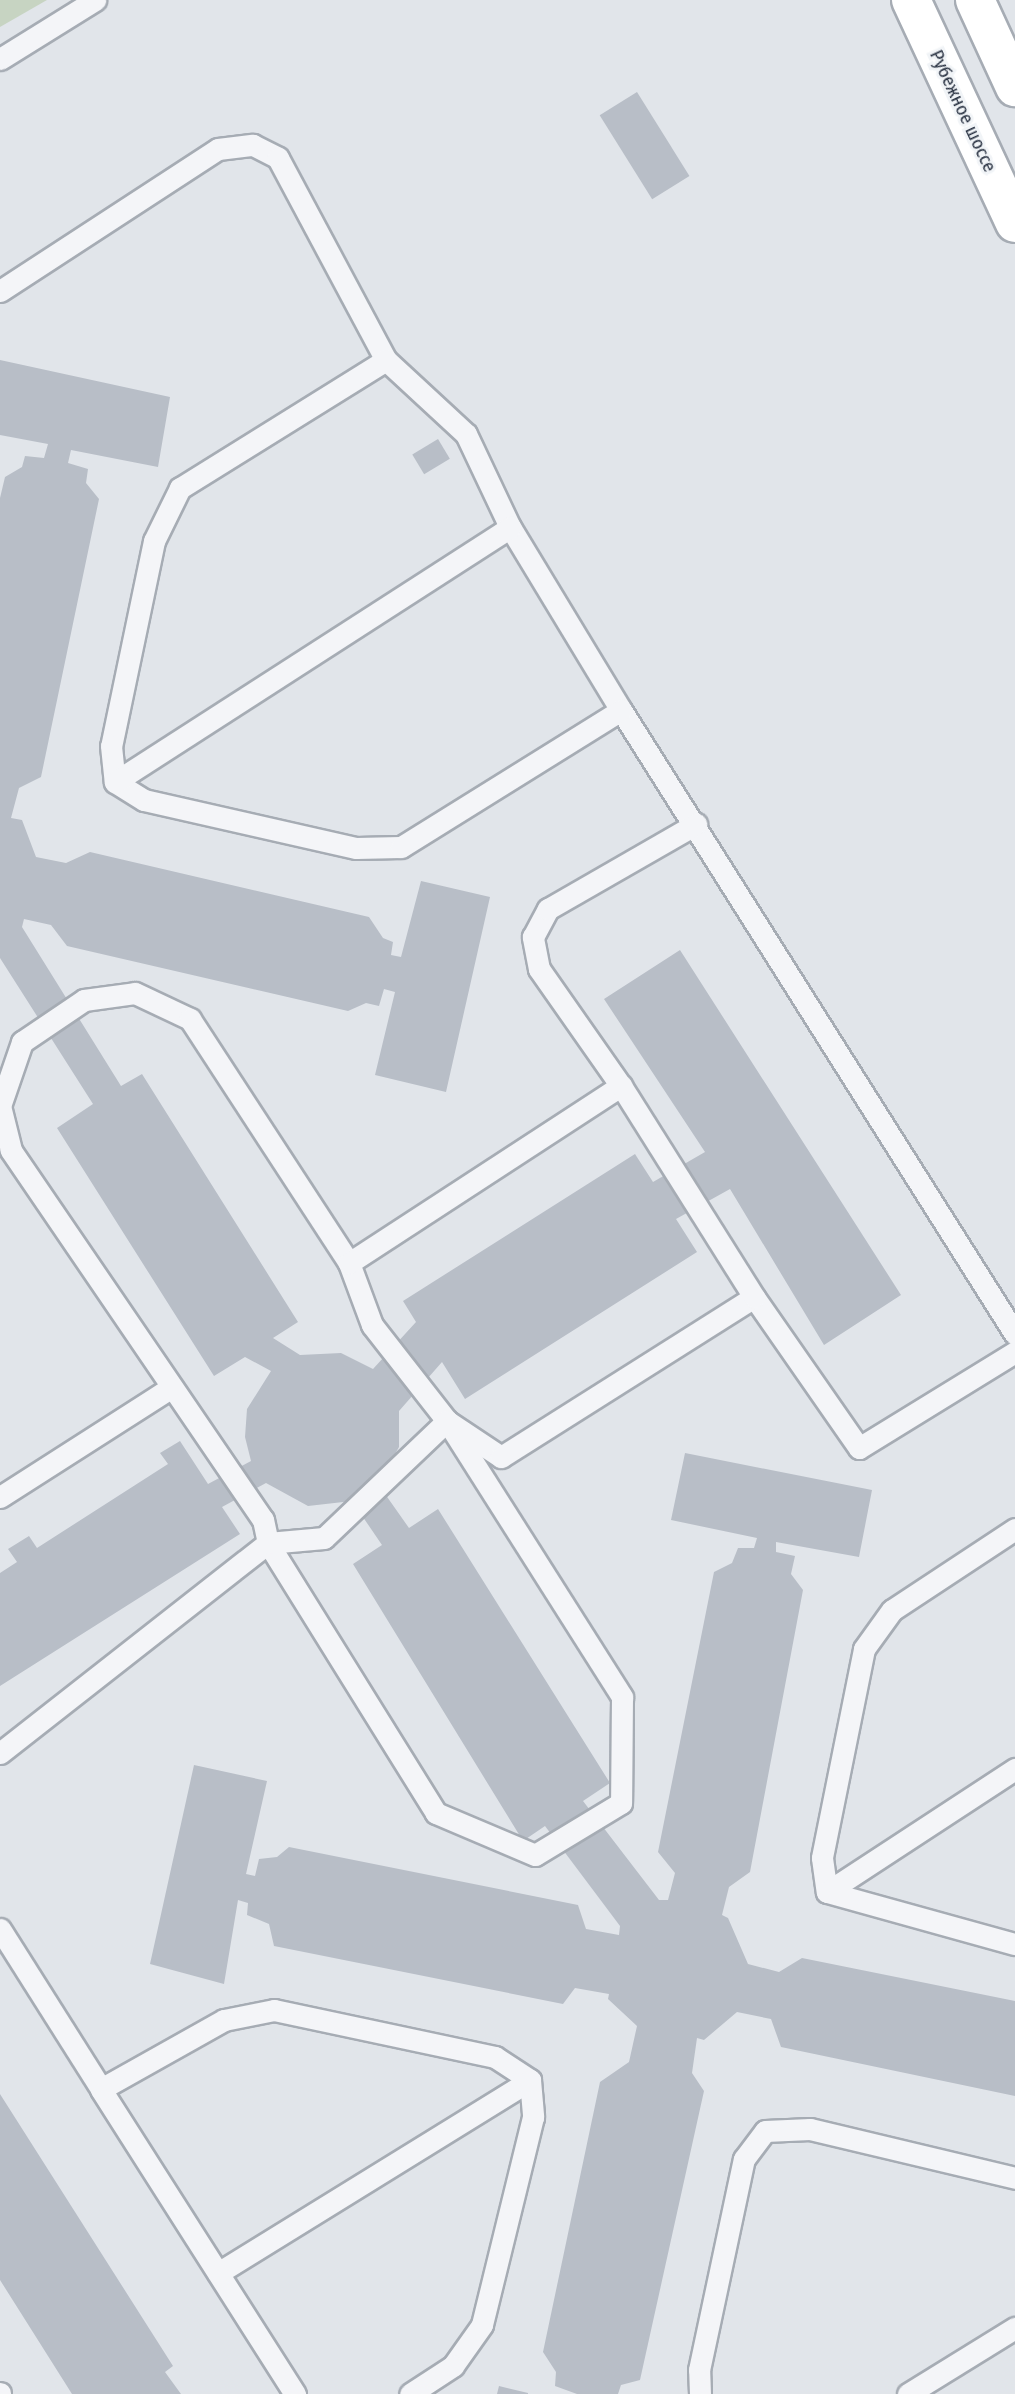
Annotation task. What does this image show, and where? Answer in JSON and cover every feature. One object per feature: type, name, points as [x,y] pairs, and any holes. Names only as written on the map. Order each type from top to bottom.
[{"type":"main road","name":"Рубежное шоссе","points":[[911,0],[1015,223]]},
{"type":"main road","points":[[975,0],[1015,87]]},
{"type":"lane","points":[[0,59],[95,0]]},
{"type":"lane","points":[[0,291],[218,149],[253,145],[278,158],[386,360],[466,434],[510,527],[621,710],[696,824],[1015,1334]]},
{"type":"lane","points":[[115,782],[111,746],[154,541],[180,488],[386,360]]},
{"type":"lane","points":[[115,782],[510,527]]},
{"type":"lane","points":[[115,782],[144,800],[356,848],[401,847],[621,710]]},
{"type":"lane","points":[[696,824],[548,909],[533,937],[539,969],[621,1086],[754,1297],[859,1448],[1015,1352]]},
{"type":"lane","points":[[135,993],[190,1019],[349,1263],[372,1325],[447,1421],[622,1697],[621,1803],[535,1856],[436,1813],[268,1543],[263,1520],[169,1389],[11,1150],[0,1106],[22,1042],[84,1000],[135,993]]},
{"type":"lane","points":[[349,1263],[621,1086]]},
{"type":"lane","points":[[447,1421],[501,1457],[754,1297]]},
{"type":"lane","points":[[0,1497],[169,1389]]},
{"type":"lane","points":[[0,1753],[268,1543],[324,1538],[447,1421]]},
{"type":"lane","points":[[827,1892],[822,1858],[864,1649],[892,1610],[1015,1529]]},
{"type":"lane","points":[[827,1892],[1015,1769]]},
{"type":"lane","points":[[827,1892],[1015,1944]]},
{"type":"lane","points":[[0,1929],[295,2394]]},
{"type":"lane","points":[[102,2088],[225,2020],[274,2010],[495,2057],[530,2080]]},
{"type":"lane","points":[[218,2273],[530,2080]]},
{"type":"lane","points":[[410,2394],[453,2366],[482,2325],[533,2117],[530,2080]]},
{"type":"lane","points":[[700,2394],[699,2370],[744,2159],[765,2131],[810,2129],[1015,2178]]},
{"type":"lane","points":[[908,2394],[1015,2328]]},
{"type":"green space","points":[[0,0],[47,0],[0,27]]},
{"type":"building","points":[[637,92],[689,176],[652,199],[600,115]]},
{"type":"building","points":[[0,360],[170,397],[158,467],[71,450],[68,463],[88,469],[86,483],[99,499],[41,777],[19,788],[11,818],[22,820],[36,857],[66,863],[90,852],[369,917],[383,938],[393,942],[391,955],[401,957],[421,881],[490,897],[446,1092],[375,1075],[395,992],[384,989],[379,1006],[366,1003],[348,1011],[67,946],[51,925],[24,919],[22,927],[121,1086],[142,1074],[298,1322],[273,1338],[300,1355],[341,1353],[373,1369],[416,1322],[403,1301],[635,1154],[653,1182],[705,1152],[604,999],[680,950],[901,1295],[824,1345],[730,1189],[676,1219],[697,1252],[465,1399],[442,1362],[399,1411],[399,1447],[378,1484],[409,1528],[438,1509],[610,1783],[583,1801],[659,1900],[668,1900],[675,1873],[658,1852],[714,1572],[732,1563],[738,1548],[754,1548],[757,1538],[671,1520],[685,1453],[872,1490],[859,1557],[776,1542],[776,1552],[795,1556],[791,1574],[803,1590],[750,1872],[729,1887],[722,1915],[728,1918],[748,1964],[779,1972],[802,1958],[1015,2001],[1015,2096],[781,2047],[771,2019],[737,2012],[704,2040],[697,2038],[692,2073],[704,2091],[640,2380],[621,2385],[618,2394],[577,2394],[555,2386],[556,2372],[543,2352],[600,2082],[629,2062],[637,2026],[608,1999],[609,1994],[575,1988],[563,2004],[274,1946],[269,1924],[247,1915],[248,1903],[238,1900],[224,1984],[150,1964],[194,1765],[267,1781],[246,1874],[255,1876],[259,1859],[277,1857],[289,1847],[578,1905],[586,1929],[619,1935],[620,1926],[545,1826],[523,1841],[353,1564],[382,1545],[352,1501],[308,1506],[266,1483],[222,1507],[240,1534],[0,1686],[0,1573],[17,1562],[8,1549],[29,1536],[37,1548],[168,1464],[160,1453],[180,1441],[208,1484],[251,1461],[245,1437],[247,1409],[271,1371],[245,1357],[214,1376],[57,1128],[93,1104],[0,958],[0,498],[5,477],[22,467],[25,456],[44,458],[48,444],[0,435]]},
{"type":"building","points":[[438,439],[450,459],[424,474],[412,454]]},
{"type":"building","points":[[0,2094],[173,2366],[165,2372],[181,2394],[72,2394],[0,2280]]},
{"type":"building","points":[[499,2386],[528,2393],[528,2394],[497,2394]]}]
